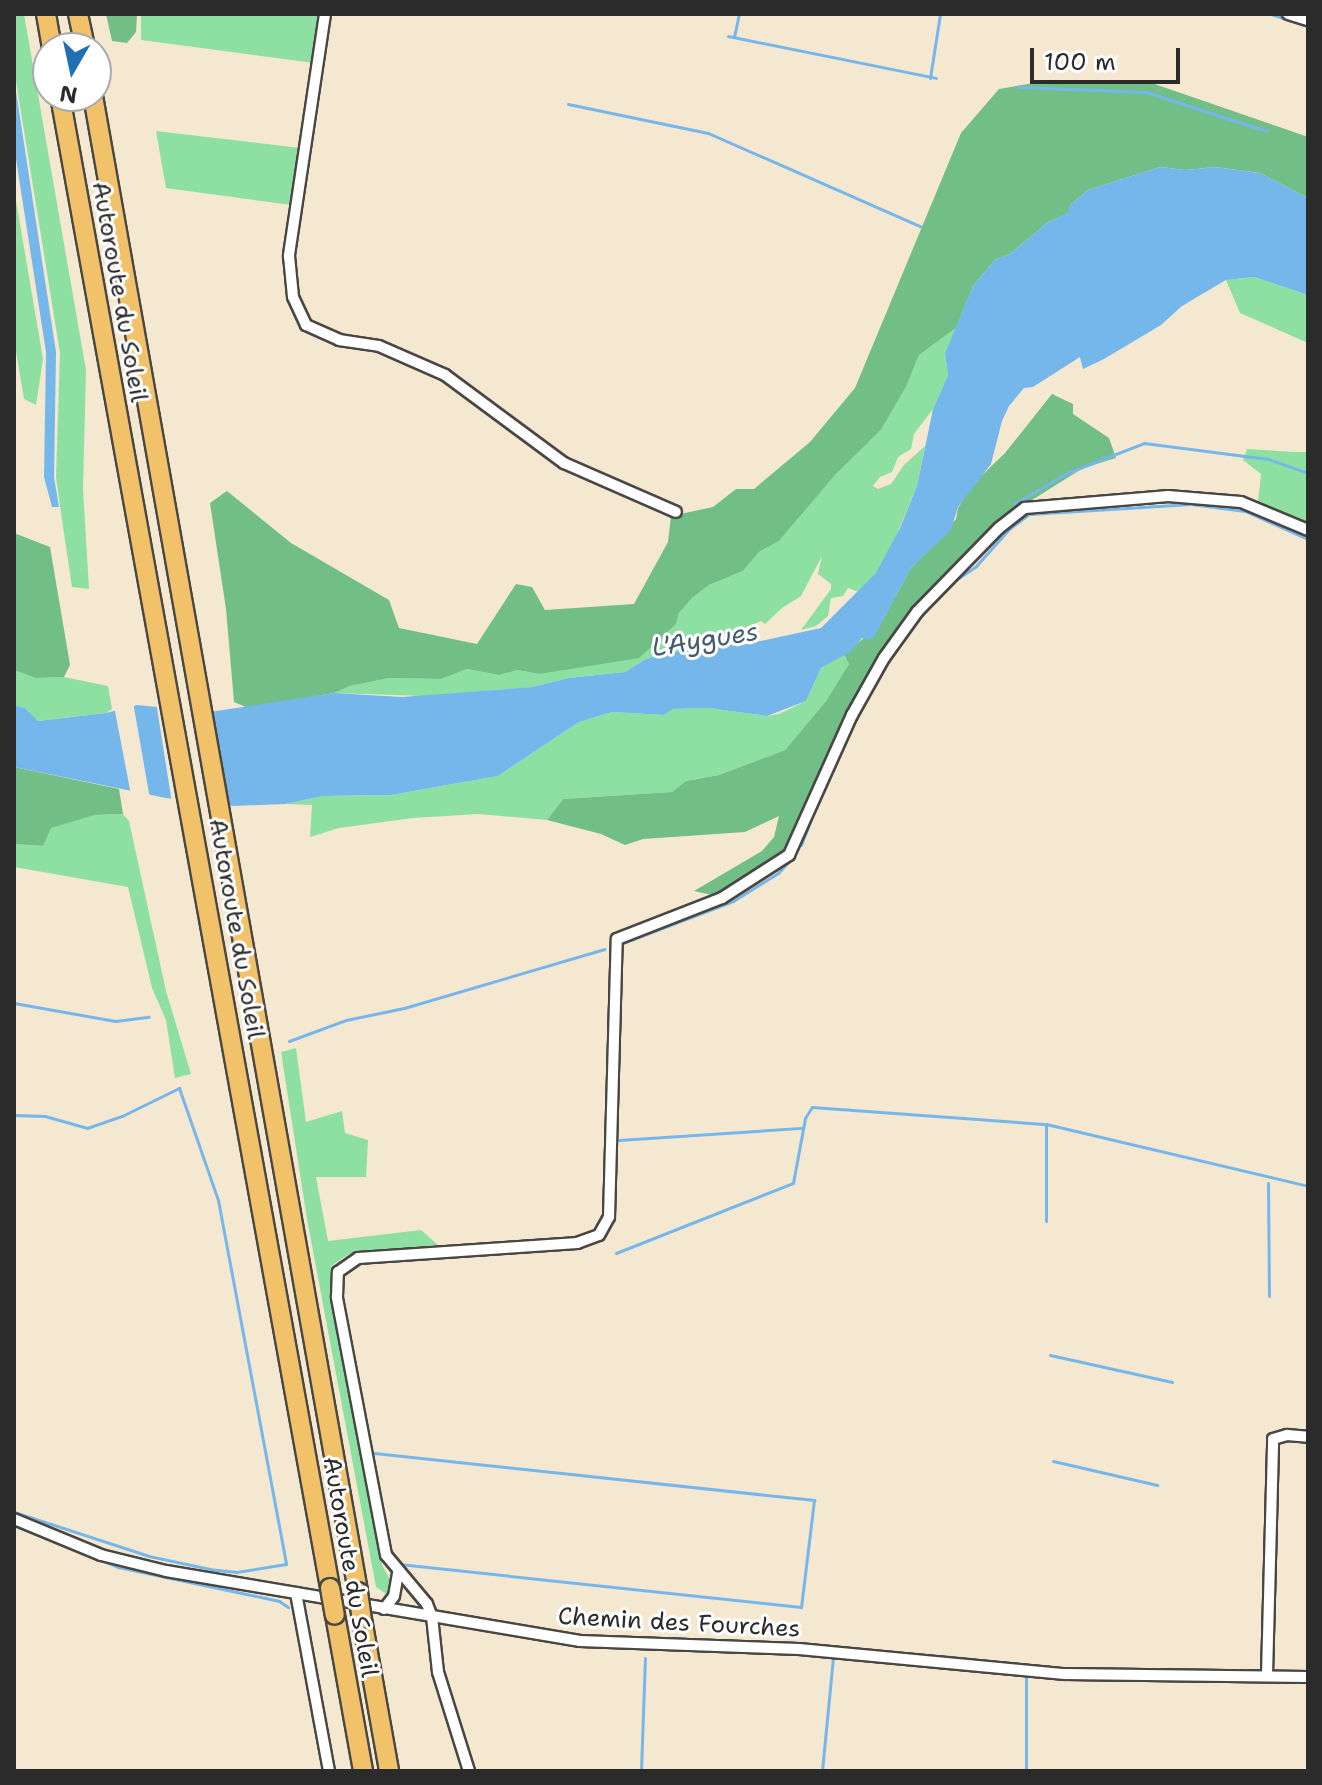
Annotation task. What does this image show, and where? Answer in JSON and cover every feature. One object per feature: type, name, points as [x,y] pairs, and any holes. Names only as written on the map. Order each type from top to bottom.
[{"type":"highway","name":"Autoroute du Soleil","points":[[63,112],[105,356],[171,695],[363,1771]]},
{"type":"highway","name":"Autoroute du Soleil","points":[[96,112],[389,1771]]},
{"type":"street","points":[[325,14],[289,256],[293,297],[306,325],[339,340],[379,346],[445,375],[564,463],[676,512]]},
{"type":"street","points":[[1288,14],[1308,20]]},
{"type":"street","points":[[469,1771],[438,1672],[432,1617],[427,1604],[386,1555],[337,1297],[338,1272],[358,1258],[577,1243],[599,1235],[609,1217],[617,939],[722,898],[789,855],[852,715],[884,658],[917,612],[999,528],[1025,508],[1118,498],[1203,497],[1259,507],[1308,530]]},
{"type":"street","points":[[1267,1675],[1273,1439],[1287,1435],[1308,1437]]},
{"type":"street","name":"Chemin des Fourches","points":[[14,1519],[101,1555],[166,1571],[608,1644],[738,1645],[917,1658],[1065,1674],[1308,1677]]},
{"type":"street","points":[[384,1609],[394,1596],[398,1573]]},
{"type":"street","points":[[302,1594],[329,1771]]},
{"type":"green space","points":[[14,14],[24,14],[32,60],[32,112],[41,112],[86,370],[83,489],[89,589],[72,587],[56,477],[60,353],[14,69]]},
{"type":"green space","points":[[106,14],[137,14],[136,32],[127,43],[112,41]]},
{"type":"green space","points":[[141,14],[321,14],[314,63],[141,40]]},
{"type":"green space","points":[[1052,80],[1143,80],[1308,137],[1308,198],[1260,173],[1215,167],[1186,170],[1160,167],[1088,190],[1071,204],[1068,213],[1048,222],[1010,254],[995,260],[973,286],[956,328],[919,355],[906,387],[881,430],[836,474],[779,541],[759,552],[743,571],[709,585],[692,598],[679,613],[676,624],[639,658],[539,674],[518,670],[499,675],[467,669],[441,679],[389,678],[350,686],[334,693],[248,708],[234,702],[226,609],[210,503],[227,491],[291,543],[389,600],[399,628],[477,644],[516,584],[532,587],[545,610],[634,604],[668,542],[671,516],[713,507],[736,489],[754,489],[810,442],[855,388],[961,133],[999,89]]},
{"type":"green space","points":[[156,131],[300,148],[291,205],[166,188]]},
{"type":"green space","points":[[14,189],[43,359],[36,405],[24,399],[14,339]]},
{"type":"green space","points":[[1254,277],[1308,295],[1308,343],[1240,313],[1226,280]]},
{"type":"green space","points":[[956,328],[945,353],[948,375],[933,409],[914,434],[911,449],[898,457],[892,472],[880,477],[873,486],[878,489],[891,484],[904,465],[925,446],[917,486],[894,541],[877,573],[859,592],[848,588],[843,596],[831,598],[828,616],[816,626],[801,630],[831,589],[831,584],[818,574],[822,556],[801,596],[765,624],[761,621],[692,650],[646,659],[625,672],[568,678],[532,687],[423,696],[334,693],[350,686],[389,678],[441,679],[467,669],[499,675],[518,670],[539,674],[659,638],[676,624],[679,613],[692,598],[709,585],[743,571],[759,552],[779,541],[836,474],[881,430],[906,387],[919,355]]},
{"type":"green space","points":[[1052,394],[1073,404],[1073,414],[1109,438],[1116,458],[1083,468],[997,522],[913,610],[860,688],[785,851],[716,896],[694,891],[762,851],[774,837],[779,816],[745,832],[643,839],[625,845],[601,834],[547,820],[563,799],[672,792],[686,781],[719,775],[785,750],[826,701],[849,664],[844,654],[880,625],[911,568],[956,519],[958,508],[973,484],[1005,453]]},
{"type":"green space","points":[[1308,444],[1308,527],[1258,502],[1261,474],[1243,460],[1247,449],[1306,452]]},
{"type":"green space","points":[[14,533],[50,547],[70,665],[64,677],[36,678],[14,670]]},
{"type":"green space","points":[[844,654],[849,664],[826,701],[785,750],[719,775],[686,781],[672,792],[563,799],[547,820],[478,814],[413,818],[339,828],[310,837],[312,805],[285,804],[323,796],[391,795],[498,776],[579,722],[612,712],[664,715],[673,709],[708,708],[767,716],[779,714],[806,701],[821,668]]},
{"type":"green space","points":[[14,670],[36,678],[64,677],[108,686],[112,709],[106,713],[37,721],[25,708],[14,705]]},
{"type":"green space","points":[[14,767],[119,789],[123,814],[95,815],[51,828],[43,846],[14,844]]},
{"type":"green space","points":[[123,814],[129,821],[166,991],[191,1074],[175,1078],[166,1020],[152,988],[128,887],[14,867],[14,844],[43,846],[50,828],[95,815]]},
{"type":"green space","points":[[296,1048],[306,1122],[342,1111],[345,1133],[368,1140],[366,1177],[316,1177],[328,1241],[421,1230],[438,1245],[349,1254],[331,1266],[331,1289],[382,1565],[393,1585],[389,1596],[376,1587],[307,1219],[281,1052]]},
{"type":"water","points":[[14,78],[56,352],[54,477],[59,507],[52,507],[44,477],[46,352],[14,146]]},
{"type":"water","points":[[1160,167],[1186,170],[1215,167],[1260,173],[1308,198],[1308,295],[1254,277],[1226,280],[1182,306],[1161,325],[1104,359],[1083,369],[1080,357],[1033,387],[1024,388],[1009,406],[1002,421],[991,464],[958,507],[951,530],[911,568],[874,637],[869,640],[862,638],[850,652],[821,668],[806,701],[767,716],[708,708],[673,709],[664,715],[612,712],[579,722],[498,776],[391,795],[323,796],[285,804],[233,806],[166,798],[14,767],[14,705],[25,708],[38,721],[106,713],[137,705],[210,712],[334,693],[402,697],[532,687],[568,678],[625,672],[646,659],[673,652],[707,650],[724,644],[737,646],[821,628],[876,573],[900,528],[917,486],[933,409],[948,375],[945,353],[973,286],[995,260],[1010,254],[1048,222],[1067,213],[1071,204],[1088,190]]},
{"type":"pier","points":[[133,702],[150,799],[131,795],[114,706]]},
{"type":"pier","points":[[156,702],[212,708],[230,810],[172,803]]},
{"type":"waterway","points":[[734,37],[739,14]]},
{"type":"waterway","points":[[930,78],[940,14]]},
{"type":"waterway","points":[[1271,14],[1308,26]]},
{"type":"waterway","points":[[728,36],[936,78]]},
{"type":"waterway","points":[[1018,87],[1146,92],[1267,131]]},
{"type":"waterway","points":[[568,104],[708,133],[920,226]]},
{"type":"waterway","points":[[1014,504],[1067,473],[1144,443],[1268,459],[1308,473]]},
{"type":"waterway","points":[[954,581],[976,566],[1009,529],[1029,514],[1191,504],[1245,511],[1308,539]]},
{"type":"waterway","points":[[801,845],[811,819]]},
{"type":"waterway","points":[[620,944],[733,901],[778,873],[790,860]]},
{"type":"waterway","points":[[289,1041],[346,1020],[404,1008],[605,949]]},
{"type":"waterway","points":[[14,1003],[115,1021],[149,1017]]},
{"type":"waterway","points":[[14,1115],[45,1116],[87,1128],[122,1116],[179,1088],[218,1200],[286,1564],[237,1572],[210,1569],[149,1556],[14,1512]]},
{"type":"waterway","points":[[616,1253],[793,1183],[805,1118],[812,1107],[1046,1124],[1308,1186]]},
{"type":"waterway","points":[[1046,1124],[1046,1221]]},
{"type":"waterway","points":[[619,1140],[802,1128]]},
{"type":"waterway","points":[[1268,1183],[1269,1296]]},
{"type":"waterway","points":[[1050,1355],[1172,1382]]},
{"type":"waterway","points":[[374,1453],[814,1500],[801,1607],[399,1564]]},
{"type":"waterway","points":[[1053,1461],[1157,1485]]},
{"type":"waterway","points":[[14,1525],[36,1534]]},
{"type":"waterway","points":[[50,1539],[118,1567],[279,1601],[288,1607]]},
{"type":"waterway","points":[[942,1656],[1061,1668]]},
{"type":"waterway","points":[[822,1771],[833,1657]]},
{"type":"waterway","points":[[641,1771],[645,1658]]},
{"type":"waterway","points":[[1026,1678],[1026,1771]]},
{"type":"water label","name":"L'Aygues","points":[[705,639]]}]
